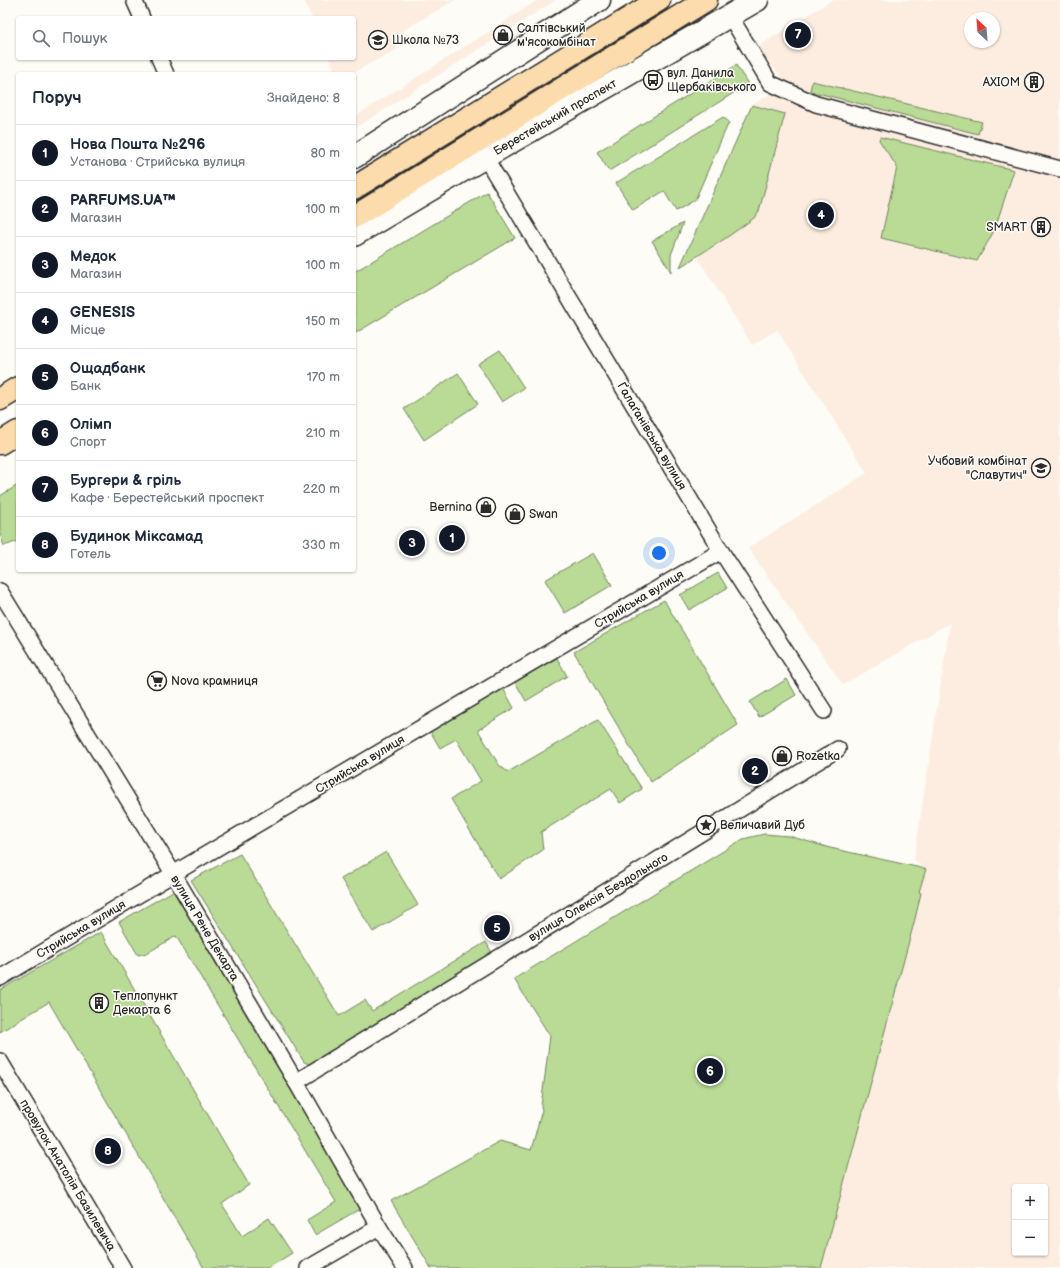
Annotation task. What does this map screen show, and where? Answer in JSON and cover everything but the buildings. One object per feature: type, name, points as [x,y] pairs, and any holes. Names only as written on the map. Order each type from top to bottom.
[{"type":"main road","points":[[356,156],[599,0]]},
{"type":"main road","points":[[356,187],[659,0]]},
{"type":"main road","name":"Берестейський проспект","points":[[356,216],[706,0]]},
{"type":"main road","name":"Берестейський проспект","points":[[356,234],[725,12],[757,0]]},
{"type":"main road","points":[[0,399],[16,389]]},
{"type":"main road","points":[[0,443],[16,433]]},
{"type":"street","points":[[134,0],[141,16]]},
{"type":"street","points":[[725,12],[770,83],[816,104],[1060,169]]},
{"type":"street","points":[[161,60],[165,72]]},
{"type":"street","name":"Ґалаґанівська вулиця","points":[[486,157],[721,551],[824,711]]},
{"type":"street","name":"Стрийська вулиця","points":[[0,978],[173,874],[721,551]]},
{"type":"street","name":"вулиця Рене Декарта","points":[[0,591],[173,874],[296,1082],[379,1227],[406,1268]]},
{"type":"street","name":"вулиця Олексія Бездольного","points":[[296,1082],[838,749]]},
{"type":"street","name":"провулок Анатолія Базилевича","points":[[0,1061],[123,1268]]},
{"type":"street","points":[[308,1268],[379,1227]]},
{"type":"shaded area","name":"Школа №73","points":[[304,0],[455,0],[404,30],[398,49],[355,72],[335,72],[330,60],[356,60],[356,16],[311,16]]},
{"type":"shaded area","points":[[538,0],[556,0],[356,128],[356,116]]},
{"type":"shaded area","points":[[832,0],[1060,0],[1060,1268],[821,1268],[915,919],[921,893],[919,892],[926,870],[914,860],[950,623],[843,685],[748,548],[867,473],[777,330],[752,345],[697,257],[726,238],[705,213],[752,105],[787,84],[757,47]]},
{"type":"green space","points":[[736,65],[748,84],[609,171],[597,152]]},
{"type":"green space","points":[[812,81],[982,122],[978,134],[810,91]]},
{"type":"green space","points":[[752,105],[785,114],[759,211],[754,218],[726,238],[680,267]]},
{"type":"green space","points":[[723,117],[729,122],[695,200],[676,211],[664,191],[633,210],[616,183]]},
{"type":"green space","points":[[880,137],[1014,170],[994,231],[977,261],[881,238],[897,167],[879,140]]},
{"type":"green space","points":[[487,192],[515,238],[356,333],[356,271]]},
{"type":"green space","points":[[683,223],[671,255],[671,272],[652,241]]},
{"type":"green space","points":[[500,350],[524,388],[502,402],[478,364]]},
{"type":"green space","points":[[458,373],[478,404],[424,440],[404,409]]},
{"type":"green space","points":[[16,486],[16,542],[4,546],[0,534],[0,496]]},
{"type":"green space","points":[[593,553],[612,585],[565,613],[545,580]]},
{"type":"green space","points":[[718,573],[727,588],[689,610],[680,595]]},
{"type":"green space","points":[[664,600],[738,725],[651,782],[574,652]]},
{"type":"green space","points":[[557,658],[567,676],[526,701],[515,682]]},
{"type":"green space","points":[[787,679],[796,695],[759,717],[750,702]]},
{"type":"green space","points":[[503,688],[514,708],[478,730],[499,765],[508,772],[598,720],[642,789],[620,803],[611,789],[541,832],[543,850],[499,879],[451,799],[481,781],[456,739],[440,748],[430,731]]},
{"type":"green space","points":[[764,834],[789,836],[830,848],[926,869],[919,892],[921,893],[915,919],[821,1268],[431,1268],[391,1201],[500,1141],[531,1150],[542,1110],[541,1106],[550,1036],[514,979],[743,839]]},
{"type":"green space","points":[[386,852],[418,905],[373,932],[341,879]]},
{"type":"green space","points":[[240,854],[339,1016],[365,1000],[372,1011],[486,942],[492,953],[309,1064],[304,1062],[191,880]]},
{"type":"green space","points":[[173,891],[361,1208],[315,1235],[307,1220],[336,1202],[176,936],[147,953],[138,955],[119,922]]},
{"type":"green space","points":[[101,932],[249,1185],[222,1204],[242,1236],[269,1218],[292,1253],[268,1268],[204,1268],[49,1002],[0,1032],[0,990]]},
{"type":"place","name":"Салтівський м'ясокомбінат","points":[[503,35]]},
{"type":"place","name":"Бургери & гріль","points":[[798,35]]},
{"type":"place","name":"Школа №73","points":[[378,40]]},
{"type":"place","name":"вул. Данила Щербаківського","points":[[653,80]]},
{"type":"place","name":"AXIOM","points":[[1034,82]]},
{"type":"place","name":"GENESIS","points":[[821,215]]},
{"type":"place","name":"SMART","points":[[1041,227]]},
{"type":"place","name":"Учбовий комбінат \"Славутич\"","points":[[1041,468]]},
{"type":"place","name":"Bernina","points":[[486,507]]},
{"type":"place","name":"Swan","points":[[515,514]]},
{"type":"place","name":"Нова Пошта №296","points":[[452,538]]},
{"type":"place","name":"Медок","points":[[412,543]]},
{"type":"place","name":"Nova крамниця","points":[[157,681]]},
{"type":"place","name":"Rozetka","points":[[782,756]]},
{"type":"place","name":"PARFUMS.UA™","points":[[755,771]]},
{"type":"place","name":"Величавий Дуб","points":[[706,825]]},
{"type":"place","name":"Ощадбанк","points":[[497,928]]},
{"type":"place","name":"Теплопункт Декарта 6","points":[[99,1003]]},
{"type":"place","name":"Олімп","points":[[710,1071]]},
{"type":"place","name":"Будинок Міксамад","points":[[108,1151]]}]
